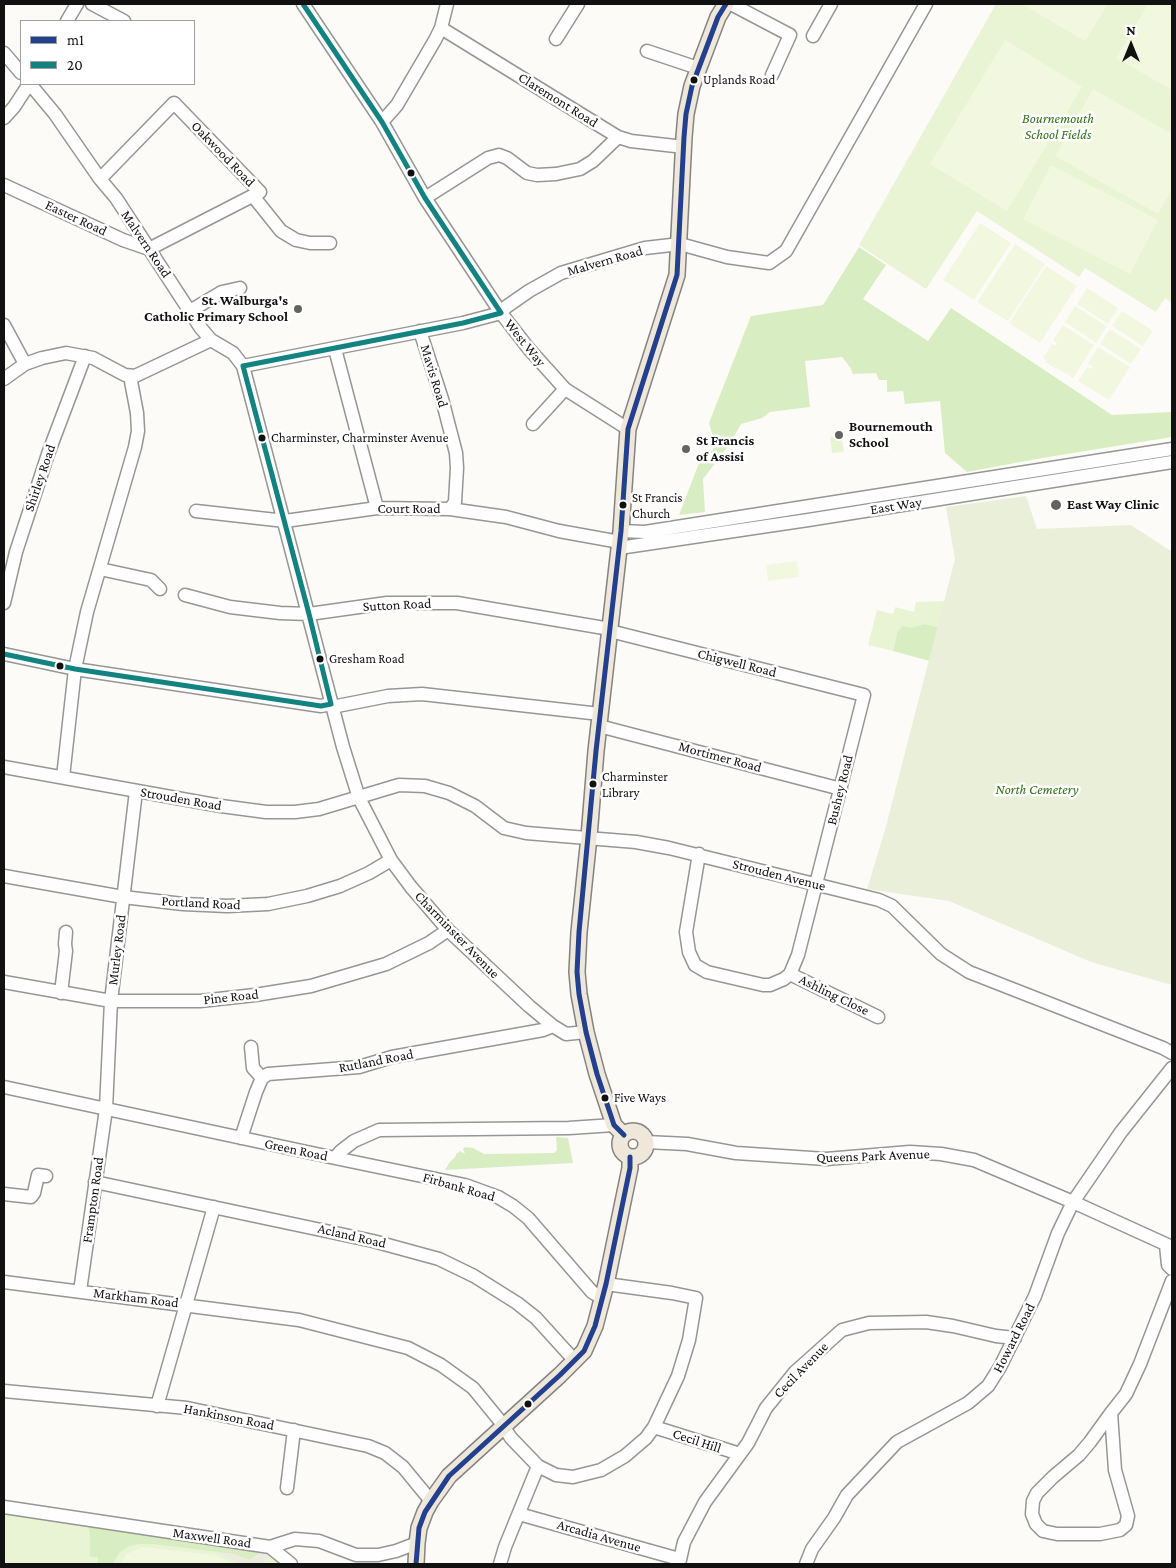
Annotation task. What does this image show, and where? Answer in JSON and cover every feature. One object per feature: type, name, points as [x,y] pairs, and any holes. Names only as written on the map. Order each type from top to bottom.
[{"type":"main road","points":[[619,1130],[641,1134],[646,1142],[645,1149],[639,1156],[630,1157],[620,1147],[619,1130],[596,1074],[579,994],[577,972],[579,932],[620,540],[628,429],[677,275],[686,114],[698,68],[718,17],[726,4]]},
{"type":"main road","points":[[416,1564],[420,1527],[431,1501],[449,1476],[584,1351],[595,1326],[604,1291],[630,1168],[630,1157]]},
{"type":"street","points":[[67,20],[77,4]]},
{"type":"street","points":[[92,4],[122,20]]},
{"type":"street","name":"West Way","points":[[303,4],[382,122],[425,198],[501,313],[529,349],[565,389],[628,429]]},
{"type":"street","points":[[382,122],[397,105],[441,28],[447,4]]},
{"type":"street","points":[[556,40],[578,4]]},
{"type":"street","points":[[731,4],[790,35],[772,75]]},
{"type":"street","points":[[813,36],[831,4]]},
{"type":"street","points":[[680,244],[727,256],[769,263],[786,251],[922,5]]},
{"type":"street","name":"Claremont Road","points":[[441,28],[618,137],[631,141],[684,147]]},
{"type":"street","points":[[646,51],[698,68]]},
{"type":"street","points":[[4,53],[20,72]]},
{"type":"street","points":[[4,118],[29,85]]},
{"type":"street","name":"Malvern Road","points":[[31,85],[55,114],[100,179],[116,198],[211,340],[233,353],[243,366],[463,323],[501,313],[506,307],[529,291],[567,271],[644,248],[680,244]]},
{"type":"street","name":"Oakwood Road","points":[[100,179],[174,103],[260,192],[150,249]]},
{"type":"street","points":[[425,198],[488,158],[499,155],[507,158],[527,173],[537,175],[556,174],[580,169],[593,162],[618,137]]},
{"type":"street","name":"Easter Road","points":[[4,185],[123,240],[150,249]]},
{"type":"street","points":[[253,196],[281,231],[296,240],[310,243],[330,243]]},
{"type":"street","points":[[190,311],[233,287]]},
{"type":"street","points":[[4,325],[25,364]]},
{"type":"street","name":"Mavis Road","points":[[420,331],[442,399],[456,453],[455,502],[450,509]]},
{"type":"street","points":[[4,379],[25,364],[66,353],[84,356],[130,376],[139,375],[211,340]]},
{"type":"street","points":[[335,349],[377,508]]},
{"type":"street","name":"Shirley Road","points":[[4,603],[19,543],[48,454],[84,356]]},
{"type":"street","name":"Charminster Avenue","points":[[243,366],[285,521],[331,706],[359,798],[392,860],[411,887],[448,930],[488,969],[553,1026],[566,1034],[586,1032]]},
{"type":"street","points":[[63,777],[75,669],[87,612],[138,431],[137,413],[130,376]]},
{"type":"street","points":[[533,424],[565,389]]},
{"type":"street","name":"East Way","points":[[620,540],[645,532],[1172,449]]},
{"type":"street","name":"East Way","points":[[620,540],[808,520],[1172,462]]},
{"type":"street","name":"Court Road","points":[[196,511],[285,521],[377,508],[450,509],[506,517],[558,531],[620,540]]},
{"type":"street","points":[[100,569],[151,580],[160,589]]},
{"type":"street","name":"Sutton Road","points":[[185,595],[230,607],[309,614],[387,603],[457,603],[610,630]]},
{"type":"street","name":"Chigwell Road","points":[[610,630],[864,695]]},
{"type":"street","points":[[4,654],[75,669],[321,706],[388,696],[422,694],[600,720]]},
{"type":"street","name":"Bushey Road","points":[[790,974],[798,955],[817,884],[864,695]]},
{"type":"street","name":"Mortimer Road","points":[[600,720],[840,789]]},
{"type":"street","name":"Strouden Road","points":[[4,767],[266,812],[303,811],[359,798]]},
{"type":"street","name":"Strouden Avenue","points":[[359,798],[399,785],[425,786],[449,793],[474,806],[504,828],[526,833],[636,842],[699,854],[879,900],[892,906],[941,954],[969,972],[1154,1044],[1172,1053]]},
{"type":"street","name":"Murley Road","points":[[106,1109],[111,1001],[136,791]]},
{"type":"street","points":[[699,854],[686,932],[689,952],[695,964],[707,972],[763,985],[784,979],[790,974]]},
{"type":"street","name":"Portland Road","points":[[4,876],[123,897],[183,904],[227,906],[268,904],[307,896],[340,886],[392,860]]},
{"type":"street","name":"Pine Road","points":[[4,982],[111,1001],[200,1001],[255,995],[311,986],[386,964],[430,942],[448,930]]},
{"type":"street","points":[[61,993],[66,932]]},
{"type":"street","name":"Ashling Close","points":[[790,974],[878,1016]]},
{"type":"street","name":"Rutland Road","points":[[262,1078],[268,1074],[359,1067],[392,1057],[534,1032],[553,1026]]},
{"type":"street","points":[[241,1138],[262,1078],[253,1068],[251,1047]]},
{"type":"street","name":"Howard Road","points":[[806,1564],[812,1550],[847,1495],[897,1442],[968,1403],[988,1386],[1015,1338],[1035,1296],[1058,1233],[1073,1202],[1121,1132],[1172,1068]]},
{"type":"street","name":"Green Road","points":[[4,1087],[335,1158],[354,1142],[379,1130],[569,1128],[619,1130]]},
{"type":"street","name":"Frampton Road","points":[[80,1291],[106,1109]]},
{"type":"street","name":"Queens Park Avenue","points":[[646,1142],[687,1144],[736,1153],[826,1159],[910,1152],[941,1154],[974,1160],[1073,1202],[1169,1246]]},
{"type":"street","name":"Firbank Road","points":[[335,1158],[465,1185],[498,1197],[514,1206],[528,1218],[592,1292],[604,1291]]},
{"type":"street","points":[[4,1194],[32,1197],[38,1175],[46,1176]]},
{"type":"street","name":"Acland Road","points":[[95,1182],[372,1240],[439,1259],[474,1276],[517,1303],[536,1318],[574,1361]]},
{"type":"street","points":[[157,1406],[214,1207]]},
{"type":"street","points":[[1169,1246],[1168,1265],[1172,1268]]},
{"type":"street","name":"Markham Road","points":[[4,1282],[299,1320],[408,1348],[459,1376],[473,1388],[500,1421],[511,1438],[538,1466]]},
{"type":"street","points":[[1111,1413],[1116,1470],[1128,1516],[1126,1525],[1120,1530],[1100,1534],[1057,1534],[1043,1531],[1036,1524],[1032,1514],[1036,1493],[1079,1455],[1111,1413],[1126,1394],[1140,1364],[1172,1282]]},
{"type":"street","points":[[500,1564],[538,1466],[556,1475],[573,1477],[601,1470],[625,1456],[654,1427],[678,1376],[690,1340],[696,1298],[672,1293],[604,1291]]},
{"type":"street","name":"Cecil Avenue","points":[[679,1562],[684,1542],[705,1502],[748,1443],[766,1408],[796,1372],[842,1330],[868,1323],[926,1322],[1015,1338]]},
{"type":"street","name":"Hankinson Road","points":[[4,1391],[187,1408],[223,1414],[368,1446],[385,1453],[403,1467],[431,1501]]},
{"type":"street","name":"Cecil Hill","points":[[654,1427],[740,1454]]},
{"type":"street","points":[[287,1488],[294,1430]]},
{"type":"street","name":"Maxwell Road","points":[[4,1507],[270,1546],[296,1539],[320,1541],[356,1555],[378,1555],[417,1543]]},
{"type":"street","name":"Arcadia Avenue","points":[[519,1514],[679,1562]]},
{"type":"street","points":[[270,1546],[290,1564]]},
{"type":"green space","name":"Bournemouth School Fields","points":[[996,4],[1172,4],[1172,303],[1165,298],[1156,312],[1085,268],[1079,277],[977,211],[926,289],[859,245]]},
{"type":"green space","points":[[1022,4],[1108,4],[1085,41]]},
{"type":"green space","points":[[1148,4],[1172,4],[1172,90],[1116,58]]},
{"type":"green space","points":[[1005,40],[1082,87],[1007,211],[930,164]]},
{"type":"green space","points":[[1093,89],[1172,134],[1172,189],[1158,214],[1055,156]]},
{"type":"green space","points":[[1051,165],[1158,220],[1130,274],[1023,219]]},
{"type":"green space","points":[[980,223],[1011,243],[974,300],[943,280]]},
{"type":"green space","points":[[1015,244],[1045,264],[1008,321],[977,302]]},
{"type":"green space","points":[[859,247],[886,265],[863,299],[928,341],[951,308],[1112,415],[1172,412],[1172,437],[967,472],[945,453],[940,401],[905,404],[903,391],[887,392],[887,380],[879,380],[876,373],[853,374],[842,357],[805,361],[810,407],[770,412],[762,418],[741,424],[729,445],[703,479],[705,512],[679,515],[701,458],[713,450],[714,440],[709,423],[751,316],[823,305]]},
{"type":"green space","points":[[1046,266],[1077,286],[1040,343],[1009,323]]},
{"type":"green space","points":[[1087,288],[1118,308],[1108,324],[1077,304]]},
{"type":"green space","points":[[1075,306],[1107,326],[1096,343],[1065,322]]},
{"type":"green space","points":[[1122,311],[1153,331],[1143,346],[1112,326]]},
{"type":"green space","points":[[1063,325],[1094,345],[1073,378],[1045,362],[1046,360],[1043,358],[1052,344],[1055,346],[1057,343],[1053,340]]},
{"type":"green space","points":[[1110,329],[1141,349],[1131,364],[1100,344]]},
{"type":"green space","points":[[1098,347],[1130,367],[1109,400],[1078,381],[1087,367],[1091,369],[1093,367],[1088,363]]},
{"type":"green space","points":[[841,435],[844,452],[832,453],[830,437]]},
{"type":"green space","name":"North Cemetery","points":[[1026,496],[1037,529],[1131,525],[1172,552],[1172,985],[1091,962],[949,901],[867,889],[885,830],[955,559],[946,507]]},
{"type":"green space","points":[[797,561],[799,577],[768,581],[766,565]]},
{"type":"green space","points":[[945,601],[938,627],[925,624],[897,634],[893,651],[868,645],[877,610],[893,614],[895,607],[914,612],[916,602]]},
{"type":"green space","points":[[925,624],[938,627],[930,661],[893,651],[897,634],[902,626],[911,628]]},
{"type":"green space","points":[[556,1137],[568,1138],[573,1163],[445,1170],[456,1154],[460,1151],[465,1154],[463,1149],[465,1147],[473,1148],[484,1154],[554,1153],[557,1150]]},
{"type":"green space","points":[[4,1507],[274,1547],[289,1564],[4,1564]]},
{"type":"green space","points":[[87,1519],[270,1547],[249,1560],[234,1554],[139,1544],[129,1546],[119,1553],[112,1564],[98,1564],[98,1557],[90,1557],[90,1535]]},
{"type":"green space","points":[[143,1547],[214,1555],[234,1564],[120,1564],[127,1554]]},
{"type":"shaded area","points":[[270,1547],[276,1551],[261,1564],[240,1564],[216,1552],[234,1554],[249,1560]]},
{"type":"transit line","name":"20","points":[[303,4],[382,122],[425,198],[501,313]]},
{"type":"transit line","name":"m1","points":[[624,1135],[614,1125],[597,1074],[586,1032],[577,972],[579,932],[596,751],[621,531],[628,429],[677,275],[684,137],[686,114],[692,86],[718,17],[726,4]]},
{"type":"transit line","name":"20","points":[[243,366],[463,323],[501,313]]},
{"type":"transit line","name":"20","points":[[243,366],[331,704]]},
{"type":"transit line","name":"20","points":[[4,654],[75,669],[321,706],[331,704]]},
{"type":"transit line","name":"m1","points":[[416,1564],[419,1528],[425,1512],[449,1476],[584,1351],[595,1326],[606,1284],[630,1168],[630,1157]]},
{"type":"place","name":"Uplands Road","points":[[694,80]]},
{"type":"place","name":"St. Walburga's Catholic Primary School","points":[[298,309]]},
{"type":"place","name":"Bournemouth School","points":[[839,435]]},
{"type":"place","name":"Charminster, Charminster Avenue","points":[[262,438]]},
{"type":"place","name":"St Francis of Assisi","points":[[686,449]]},
{"type":"place","name":"St Francis Church","points":[[623,505]]},
{"type":"place","name":"East Way Clinic","points":[[1056,505]]},
{"type":"place","name":"Gresham Road","points":[[320,659]]},
{"type":"place","name":"Charminster Library","points":[[593,784]]},
{"type":"place","name":"Five Ways","points":[[605,1098]]}]
